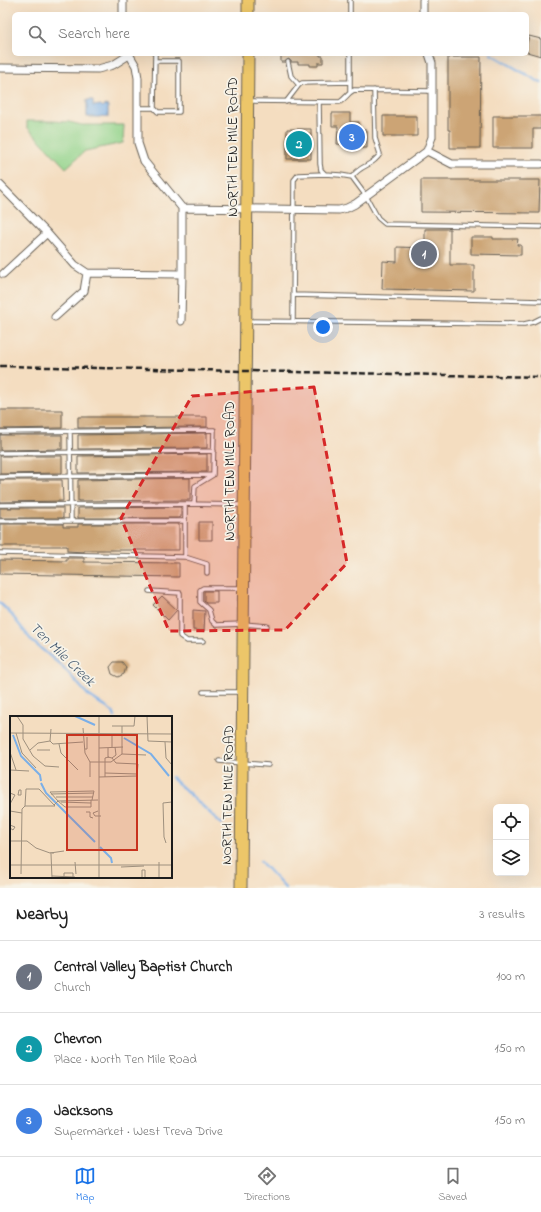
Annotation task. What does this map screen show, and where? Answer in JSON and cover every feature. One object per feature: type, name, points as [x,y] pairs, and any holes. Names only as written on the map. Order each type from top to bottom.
[{"type":"main road","points":[[248,0],[248,12]]},
{"type":"main road","name":"NORTH TEN MILE ROAD","points":[[241,888],[248,56]]},
{"type":"street","points":[[123,0],[123,12]]},
{"type":"street","points":[[423,0],[423,12]]},
{"type":"street","points":[[0,68],[98,69],[113,65],[127,56]]},
{"type":"street","points":[[130,56],[136,66],[138,78],[138,143],[140,152],[144,160],[182,208],[181,322]]},
{"type":"street","points":[[182,208],[339,210],[351,206],[427,151],[432,137],[432,63],[430,56]]},
{"type":"street","points":[[427,151],[452,164],[541,164]]},
{"type":"street","points":[[0,186],[47,233],[75,265],[87,273],[182,274]]},
{"type":"street","points":[[3,274],[47,233]]},
{"type":"street","points":[[55,317],[84,291],[87,273]]},
{"type":"lane","points":[[350,0],[350,12]]},
{"type":"lane","points":[[154,108],[155,56]]},
{"type":"lane","points":[[248,101],[340,102],[346,98],[350,92],[350,56]]},
{"type":"lane","points":[[138,108],[154,108],[158,112],[179,112],[179,61],[155,61]]},
{"type":"lane","points":[[288,62],[291,76],[299,85]]},
{"type":"lane","points":[[286,102],[299,85],[306,82],[350,82]]},
{"type":"lane","points":[[350,92],[354,90],[432,91]]},
{"type":"lane","points":[[352,177],[357,170],[374,162],[380,154],[375,138],[374,90]]},
{"type":"lane","points":[[319,102],[320,164],[325,174]]},
{"type":"lane","points":[[293,321],[293,210],[295,177],[298,175],[325,174],[352,177],[366,196],[378,218],[385,224],[541,227]]},
{"type":"lane","points":[[293,295],[541,301]]},
{"type":"lane","points":[[246,321],[524,324],[541,318]]},
{"type":"lane","points":[[0,432],[214,430],[213,475]]},
{"type":"lane","points":[[70,431],[71,521]]},
{"type":"lane","points":[[0,452],[214,451]]},
{"type":"lane","points":[[194,504],[195,486],[213,475]]},
{"type":"lane","points":[[0,477],[213,475]]},
{"type":"lane","points":[[185,504],[185,558]]},
{"type":"lane","points":[[0,505],[244,505]]},
{"type":"lane","points":[[0,521],[185,521]]},
{"type":"lane","points":[[0,553],[185,558],[206,564],[206,573]]},
{"type":"lane","points":[[244,588],[203,588],[200,590],[200,602],[209,610],[212,621],[216,625],[243,624],[267,626]]},
{"type":"lane","points":[[149,591],[180,592],[180,636],[187,641],[203,641]]},
{"type":"lane","points":[[203,692],[243,692]]},
{"type":"lane","points":[[219,761],[268,765]]},
{"type":"highlighted area","points":[[314,387],[347,563],[285,630],[169,631],[121,518],[192,396]]},
{"type":"green space","points":[[27,121],[69,122],[82,125],[124,125],[123,143],[85,151],[66,168],[27,127]]},
{"type":"water","points":[[87,100],[93,100],[93,106],[108,106],[108,117],[87,117]]},
{"type":"building","points":[[529,36],[541,39],[541,56],[529,53]]},
{"type":"building","points":[[281,56],[323,56],[323,63],[318,63],[318,66],[298,64],[298,62],[291,62],[288,59],[285,62],[281,62]]},
{"type":"building","points":[[448,57],[481,57],[480,148],[450,148],[450,130],[448,130]]},
{"type":"building","points":[[332,113],[350,113],[350,122],[359,122],[359,130],[367,130],[367,148],[354,148],[354,145],[337,144],[338,126],[332,126]]},
{"type":"building","points":[[383,116],[417,116],[417,136],[383,136]]},
{"type":"building","points":[[493,116],[541,116],[541,129],[533,129],[533,148],[493,148]]},
{"type":"building","points":[[287,129],[311,129],[311,159],[287,159]]},
{"type":"building","points":[[421,180],[540,180],[539,213],[421,212]]},
{"type":"building","points":[[425,229],[450,229],[450,265],[474,265],[474,291],[382,289],[383,261],[397,262],[397,247],[425,248]]},
{"type":"building","points":[[471,237],[518,239],[517,245],[521,245],[521,255],[471,254]]},
{"type":"building","points":[[0,410],[62,410],[62,428],[0,429]]},
{"type":"building","points":[[78,417],[207,417],[207,427],[78,428]]},
{"type":"building","points":[[207,433],[207,448],[78,449],[78,435]]},
{"type":"building","points":[[0,435],[62,435],[62,449],[0,450]]},
{"type":"building","points":[[207,454],[207,472],[78,473],[78,456]]},
{"type":"building","points":[[0,456],[62,456],[62,473],[0,474]]},
{"type":"building","points":[[190,478],[190,500],[78,501],[78,480]]},
{"type":"building","points":[[0,480],[62,480],[63,501],[0,502]]},
{"type":"building","points":[[181,507],[181,517],[179,518],[78,518],[78,508]]},
{"type":"building","points":[[0,508],[63,508],[63,518],[0,518]]},
{"type":"building","points":[[199,522],[212,522],[212,540],[199,540]]},
{"type":"building","points":[[0,524],[63,524],[63,527],[78,527],[78,524],[179,524],[179,550],[84,550],[84,552],[67,551],[67,546],[0,546]]},
{"type":"building","points":[[67,558],[84,558],[84,562],[179,563],[179,577],[0,574],[0,560],[67,561]]},
{"type":"building","points":[[204,591],[217,591],[217,603],[206,603],[204,601]]},
{"type":"building","points":[[162,596],[177,610],[168,620],[153,605]]},
{"type":"building","points":[[193,610],[205,611],[204,631],[193,630]]},
{"type":"building","points":[[114,662],[122,662],[126,667],[124,674],[118,677],[112,674],[110,667]]},
{"type":"waterway","points":[[494,56],[541,83]]},
{"type":"waterway","name":"Ten Mile Creek","points":[[0,603],[11,614],[32,641],[63,667],[88,695],[113,712],[115,716]]},
{"type":"waterway","name":"Ten Mile Creek","points":[[172,778],[222,824]]},
{"type":"waterway","name":"Ten Mile Creek","points":[[260,861],[285,888]]},
{"type":"railway","points":[[0,366],[541,377]]},
{"type":"place","name":"Jacksons","points":[[352,137]]},
{"type":"place","name":"Chevron","points":[[299,144]]},
{"type":"place","name":"Central Valley Baptist Church","points":[[424,254]]}]
